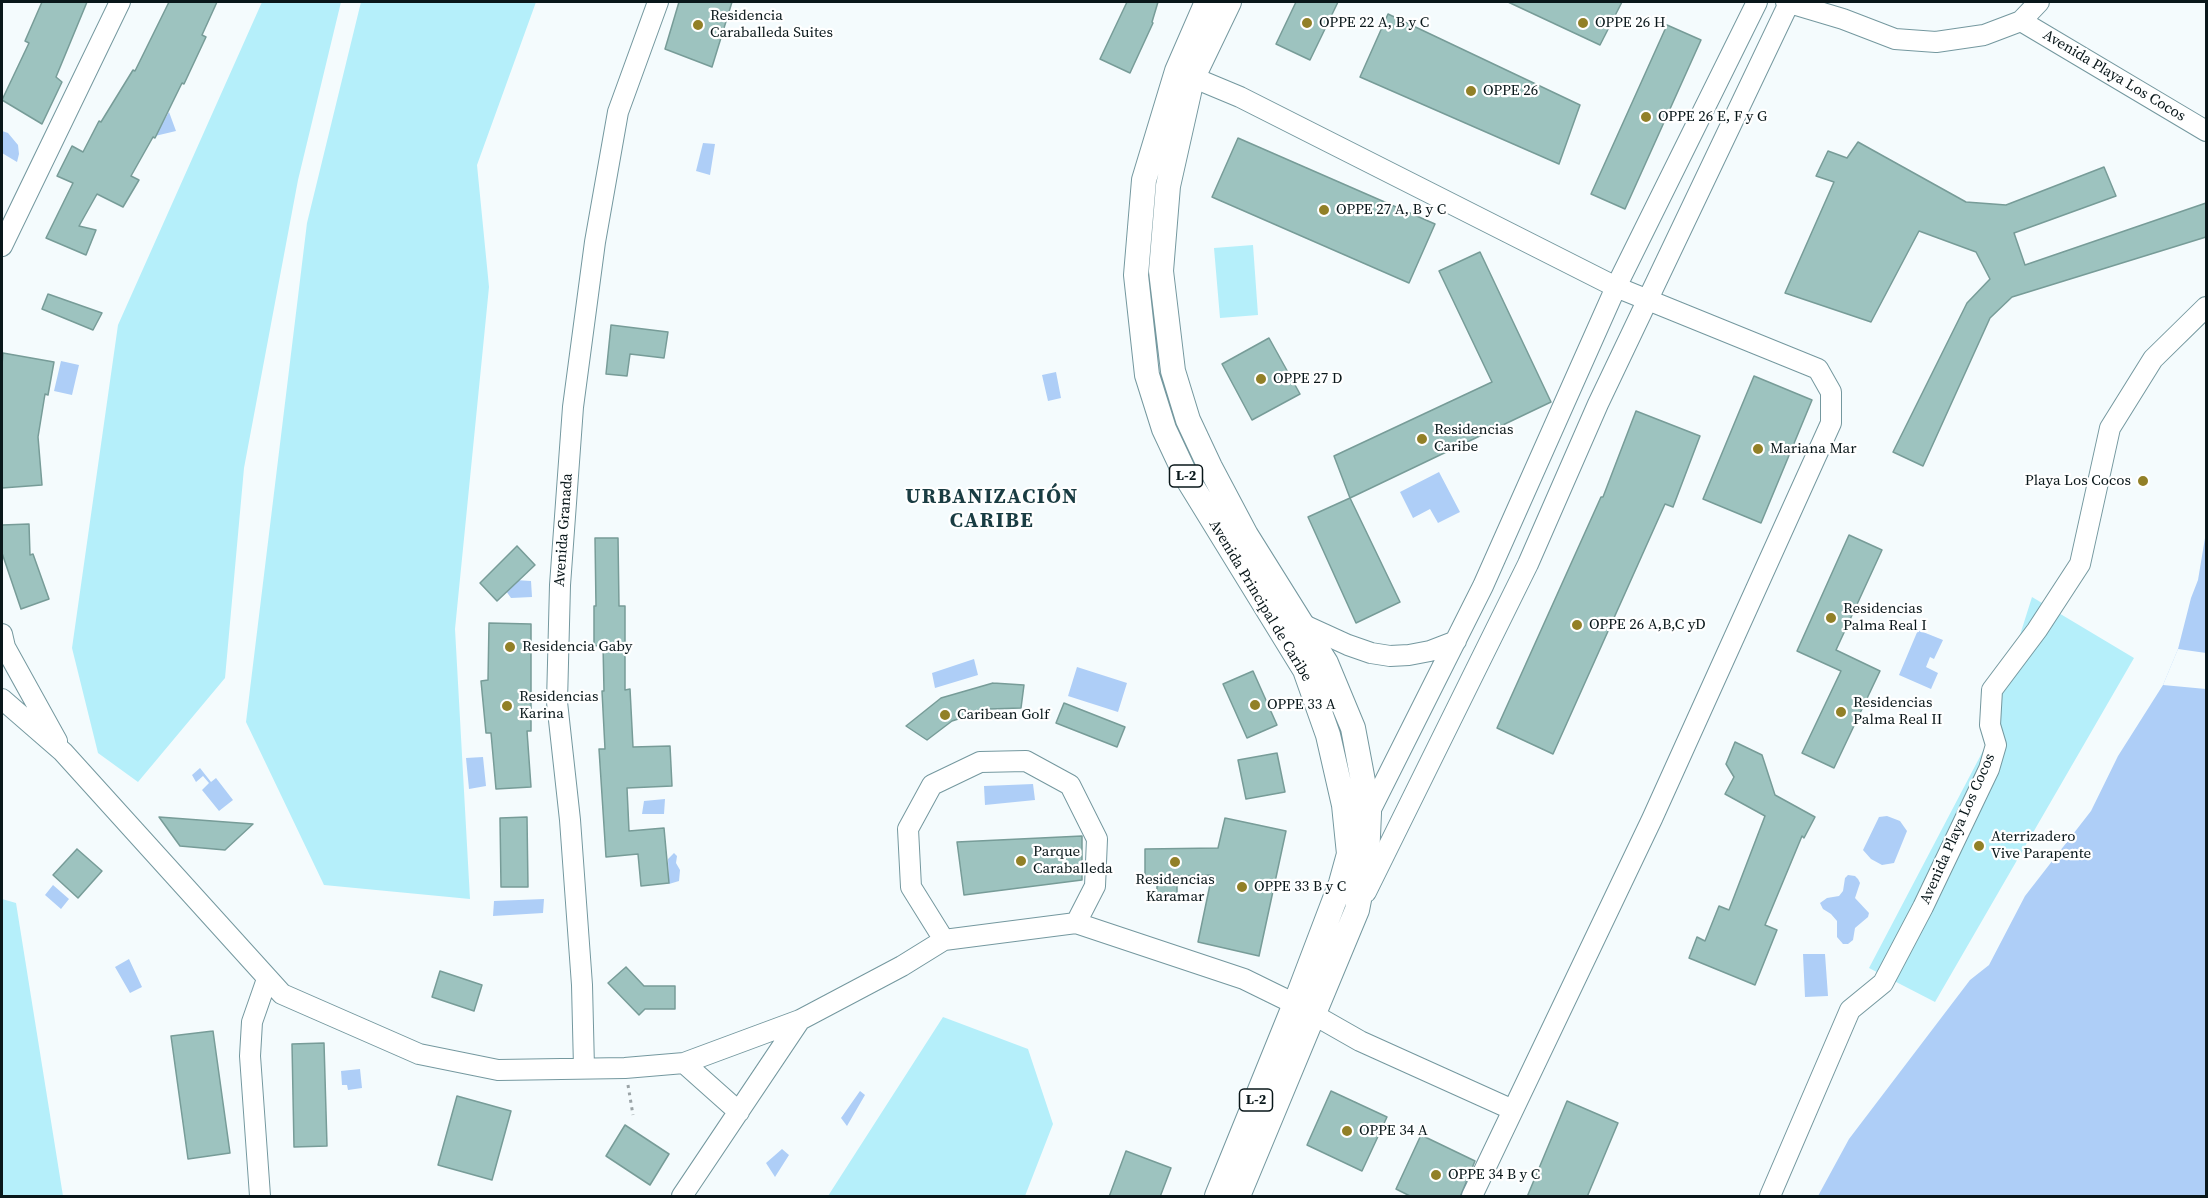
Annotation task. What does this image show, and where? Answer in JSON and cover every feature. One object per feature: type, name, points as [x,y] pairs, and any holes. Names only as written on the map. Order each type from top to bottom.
[{"type":"main road","name":"Avenida Principal de Caribe","points":[[1207,2],[1185,75],[1144,180],[1136,275],[1148,375],[1164,429],[1187,478],[1305,670],[1328,735],[1344,805],[1349,854],[1304,1010],[1238,1197]]},
{"type":"main road","name":"Avenida Principal de Caribe","points":[[1217,1197],[1304,1010],[1357,910],[1367,860],[1369,813],[1353,728],[1326,663],[1246,535],[1210,467],[1188,420],[1173,370],[1161,271],[1168,186],[1185,75],[1229,2]]},
{"type":"street","points":[[2,246],[120,2]]},
{"type":"street","name":"Avenida Granada","points":[[584,1068],[582,985],[570,820],[557,702],[560,585],[573,406],[595,242],[618,112],[658,2]]},
{"type":"street","points":[[1349,854],[1483,586],[1616,287],[1756,2]]},
{"type":"street","points":[[1357,910],[1528,564],[1598,404],[1788,2],[1843,19],[1895,39],[1936,42],[1984,35],[2021,21],[2039,2]]},
{"type":"street","name":"Avenida Playa Los Cocos","points":[[2021,21],[2206,131]]},
{"type":"street","points":[[1185,75],[1240,97],[1616,287],[1818,369],[1831,392],[1831,423],[1652,819],[1472,1197]]},
{"type":"street","name":"Avenida Playa Los Cocos","points":[[1770,1197],[1850,1010],[1883,983],[1923,908],[1989,769],[1996,745],[1990,725],[1992,690],[2037,630],[2080,564],[2110,428],[2153,359],[2206,308]]},
{"type":"street","points":[[1302,624],[1348,645],[1390,656],[1409,656],[1456,641]]},
{"type":"street","points":[[2,634],[5,647],[63,752]]},
{"type":"street","points":[[2,699],[63,752],[282,994],[419,1054],[498,1070],[625,1068],[684,1063],[800,1020],[902,966],[944,940],[1076,922],[1244,979],[1359,1041],[1513,1110]]},
{"type":"street","points":[[944,940],[911,887],[908,829],[932,785],[980,762],[1026,761],[1070,784],[1096,839],[1095,886],[1076,922]]},
{"type":"street","points":[[260,1197],[250,1056],[252,1022],[267,979]]},
{"type":"street","points":[[682,1197],[800,1020]]},
{"type":"street","points":[[684,1063],[739,1112]]},
{"type":"path","points":[[625,1068],[633,1115]]},
{"type":"shaded area","points":[[262,2],[341,2],[298,180],[244,468],[225,678],[138,782],[98,753],[72,648],[118,325]]},
{"type":"shaded area","points":[[361,2],[536,2],[477,165],[489,287],[455,629],[470,899],[324,885],[246,722],[307,223]]},
{"type":"shaded area","points":[[169,112],[176,131],[155,136]]},
{"type":"shaded area","points":[[2,131],[8,133],[18,145],[17,162],[2,153]]},
{"type":"shaded area","points":[[703,143],[715,144],[710,175],[696,171]]},
{"type":"shaded area","points":[[1253,245],[1258,315],[1220,318],[1214,248]]},
{"type":"shaded area","points":[[61,361],[79,365],[72,395],[54,391]]},
{"type":"shaded area","points":[[1056,372],[1061,398],[1048,401],[1042,375]]},
{"type":"shaded area","points":[[1439,472],[1460,512],[1438,523],[1430,509],[1413,518],[1400,492]]},
{"type":"shaded area","points":[[2206,532],[2206,1196],[1818,1196],[1849,1139],[1970,980],[1989,965],[2025,896],[2091,811],[2118,756],[2163,685],[2178,649],[2198,580]]},
{"type":"shaded area","points":[[515,580],[531,581],[532,597],[511,598],[506,591]]},
{"type":"shaded area","name":"Aterrizadero Vive Parapente","points":[[2032,597],[2134,658],[1935,1002],[1869,968],[1984,749]]},
{"type":"shaded area","points":[[1918,630],[1943,640],[1934,659],[1930,657],[1926,667],[1938,673],[1931,689],[1899,675]]},
{"type":"shaded area","points":[[974,659],[978,675],[935,688],[932,673]]},
{"type":"shaded area","points":[[1077,667],[1127,683],[1118,712],[1068,696]]},
{"type":"shaded area","points":[[483,757],[486,786],[469,789],[466,758]]},
{"type":"shaded area","points":[[200,768],[211,782],[216,778],[233,800],[219,811],[202,790],[209,783],[203,776],[196,782],[192,775]]},
{"type":"shaded area","points":[[1033,784],[1035,800],[985,805],[984,786]]},
{"type":"shaded area","points":[[665,799],[664,814],[642,814],[644,801]]},
{"type":"shaded area","points":[[1887,816],[1900,821],[1907,831],[1894,863],[1882,865],[1871,859],[1863,850],[1879,817]]},
{"type":"shaded area","points":[[674,853],[677,856],[676,863],[680,870],[679,881],[669,884],[668,859]]},
{"type":"shaded area","points":[[1848,875],[1858,879],[1860,883],[1855,898],[1869,913],[1868,917],[1855,928],[1853,940],[1848,944],[1843,944],[1837,937],[1837,921],[1823,909],[1820,903],[1827,898],[1839,896]]},
{"type":"shaded area","points":[[53,885],[69,899],[61,909],[45,895]]},
{"type":"shaded area","points":[[2,899],[16,903],[63,1196],[2,1196]]},
{"type":"shaded area","points":[[544,899],[543,913],[493,916],[494,901]]},
{"type":"shaded area","points":[[1803,954],[1825,954],[1828,996],[1805,997]]},
{"type":"shaded area","points":[[129,959],[142,987],[130,993],[115,967]]},
{"type":"shaded area","points":[[943,1017],[1028,1049],[1053,1124],[1025,1196],[828,1196]]},
{"type":"shaded area","points":[[360,1069],[362,1088],[348,1090],[347,1085],[342,1085],[341,1071]]},
{"type":"shaded area","points":[[860,1091],[865,1095],[847,1126],[841,1118]]},
{"type":"shaded area","points":[[782,1149],[789,1155],[775,1177],[766,1163]]},
{"type":"pier","points":[[2178,649],[2206,653],[2206,689],[2163,685]]},
{"type":"building","points":[[42,2],[87,2],[56,77],[62,82],[42,124],[2,100],[29,43],[25,41]]},
{"type":"building","points":[[169,2],[217,2],[202,35],[206,37],[184,84],[182,83],[155,138],[153,137],[131,176],[139,180],[123,207],[97,194],[79,226],[96,230],[86,255],[46,238],[73,183],[57,176],[72,146],[83,152],[99,121],[101,122],[133,70],[135,71]]},
{"type":"building","name":"Residencia Caraballeda Suites","points":[[679,2],[732,2],[712,67],[665,49]]},
{"type":"building","points":[[1127,2],[1158,2],[1153,23],[1130,73],[1100,59]]},
{"type":"building","name":"OPPE 22 A, B y C","points":[[1296,2],[1338,2],[1310,60],[1276,44]]},
{"type":"building","name":"OPPE 26 H","points":[[1508,2],[1622,2],[1600,45]]},
{"type":"building","name":"OPPE 26","points":[[1388,14],[1580,105],[1559,164],[1360,77]]},
{"type":"building","name":"OPPE 26 E, F y G","points":[[1667,25],[1701,40],[1625,209],[1591,194]]},
{"type":"building","name":"OPPE 27 A, B y C","points":[[1238,138],[1435,224],[1409,283],[1212,197]]},
{"type":"building","points":[[1858,142],[1966,202],[2006,205],[2104,167],[2116,196],[2014,233],[2025,265],[2206,203],[2206,237],[2012,297],[1990,318],[1923,466],[1893,452],[1967,303],[1990,279],[1976,252],[1919,231],[1871,322],[1785,293],[1834,182],[1816,176],[1828,151],[1847,158]]},
{"type":"building","points":[[1480,252],[1551,402],[1350,498],[1334,456],[1492,382],[1439,271]]},
{"type":"building","points":[[48,294],[102,313],[93,330],[42,309]]},
{"type":"building","points":[[611,325],[668,332],[664,358],[630,354],[627,376],[606,374]]},
{"type":"building","name":"OPPE 27 D","points":[[1269,338],[1300,394],[1252,420],[1222,364]]},
{"type":"building","points":[[3,353],[54,362],[48,395],[45,394],[38,437],[42,485],[2,488]]},
{"type":"building","name":"Mariana Mar","points":[[1754,376],[1812,400],[1761,523],[1703,499]]},
{"type":"building","name":"OPPE 26 A,B,C yD","points":[[1636,411],[1700,436],[1673,507],[1665,504],[1553,754],[1497,728],[1601,497],[1603,497]]},
{"type":"building","points":[[1350,498],[1400,602],[1356,623],[1308,517]]},
{"type":"building","points":[[29,524],[30,555],[33,554],[49,599],[21,609],[2,553],[2,525]]},
{"type":"building","points":[[1849,535],[1882,550],[1836,650],[1880,671],[1834,768],[1802,753],[1841,671],[1797,651]]},
{"type":"building","points":[[595,538],[618,538],[619,606],[625,606],[625,690],[630,689],[633,747],[670,746],[672,786],[627,788],[629,831],[664,828],[669,883],[641,886],[638,854],[606,857],[599,749],[605,749],[602,691],[604,691],[603,645],[594,646]]},
{"type":"building","points":[[517,546],[535,565],[497,601],[480,583]]},
{"type":"building","points":[[489,623],[531,624],[531,731],[527,731],[531,787],[496,789],[491,733],[486,733],[481,681],[488,680]]},
{"type":"building","name":"OPPE 33 A","points":[[1253,671],[1277,725],[1247,738],[1223,684]]},
{"type":"building","name":"Caribean Golf","points":[[993,683],[1024,685],[1021,708],[989,709],[952,721],[927,740],[906,726],[941,698]]},
{"type":"building","points":[[1064,703],[1125,727],[1117,747],[1056,723]]},
{"type":"building","points":[[1735,742],[1762,755],[1775,795],[1815,817],[1804,838],[1802,836],[1765,925],[1777,930],[1755,985],[1689,958],[1697,937],[1705,941],[1719,906],[1729,910],[1765,816],[1725,794],[1734,777],[1726,764]]},
{"type":"building","points":[[1277,753],[1285,792],[1246,799],[1238,760]]},
{"type":"building","points":[[159,817],[253,824],[225,850],[180,846]]},
{"type":"building","points":[[527,817],[528,887],[501,887],[500,818]]},
{"type":"building","name":"OPPE 33 B y C","points":[[1225,818],[1286,831],[1259,956],[1198,942],[1212,875],[1177,876],[1177,895],[1157,895],[1157,879],[1145,879],[1145,849],[1218,848]]},
{"type":"building","name":"Parque Caraballeda","points":[[1082,836],[1082,880],[964,895],[957,842]]},
{"type":"building","points":[[77,849],[102,871],[78,898],[53,875]]},
{"type":"building","points":[[626,967],[644,986],[675,986],[675,1009],[645,1009],[639,1015],[608,983]]},
{"type":"building","points":[[440,971],[482,985],[474,1011],[432,997]]},
{"type":"building","points":[[213,1031],[230,1153],[188,1159],[171,1036]]},
{"type":"building","points":[[324,1043],[327,1146],[294,1147],[292,1044]]},
{"type":"building","name":"OPPE 34 A","points":[[1331,1091],[1387,1117],[1362,1171],[1307,1145]]},
{"type":"building","points":[[457,1096],[511,1111],[492,1180],[438,1165]]},
{"type":"building","points":[[1567,1101],[1618,1123],[1587,1197],[1527,1197]]},
{"type":"building","points":[[625,1125],[669,1154],[650,1185],[606,1156]]},
{"type":"building","name":"OPPE 34 B y C","points":[[1421,1135],[1475,1161],[1460,1197],[1412,1197],[1396,1189]]},
{"type":"building","points":[[1126,1151],[1171,1168],[1160,1197],[1109,1197]]},
{"type":"place","name":"OPPE 22 A, B y C","points":[[1307,23]]},
{"type":"place","name":"OPPE 26 H","points":[[1583,23]]},
{"type":"place","name":"Residencia Caraballeda Suites","points":[[698,25]]},
{"type":"place","name":"OPPE 26","points":[[1471,91]]},
{"type":"place","name":"OPPE 26 E, F y G","points":[[1646,117]]},
{"type":"place","name":"OPPE 27 A, B y C","points":[[1324,210]]},
{"type":"place","name":"OPPE 27 D","points":[[1261,379]]},
{"type":"place","name":"Residencias Caribe","points":[[1422,439]]},
{"type":"place","name":"Mariana Mar","points":[[1758,449]]},
{"type":"place","name":"Playa Los Cocos","points":[[2143,481]]},
{"type":"place","name":"Residencias Palma Real I","points":[[1831,618]]},
{"type":"place","name":"OPPE 26 A,B,C yD","points":[[1577,625]]},
{"type":"place","name":"Residencia Gaby","points":[[510,647]]},
{"type":"place","name":"OPPE 33 A","points":[[1255,705]]},
{"type":"place","name":"Residencias Karina","points":[[507,706]]},
{"type":"place","name":"Residencias Palma Real II","points":[[1841,712]]},
{"type":"place","name":"Caribean Golf","points":[[945,715]]},
{"type":"place","name":"Aterrizadero Vive Parapente","points":[[1979,846]]},
{"type":"place","name":"Parque Caraballeda","points":[[1021,861]]},
{"type":"place","name":"Residencias Karamar","points":[[1175,862]]},
{"type":"place","name":"OPPE 33 B y C","points":[[1242,887]]},
{"type":"place","name":"OPPE 34 A","points":[[1347,1131]]},
{"type":"place","name":"OPPE 34 B y C","points":[[1436,1175]]},
{"type":"district","name":"URBANIZACIÓN CARIBE","points":[[992,510]]}]
